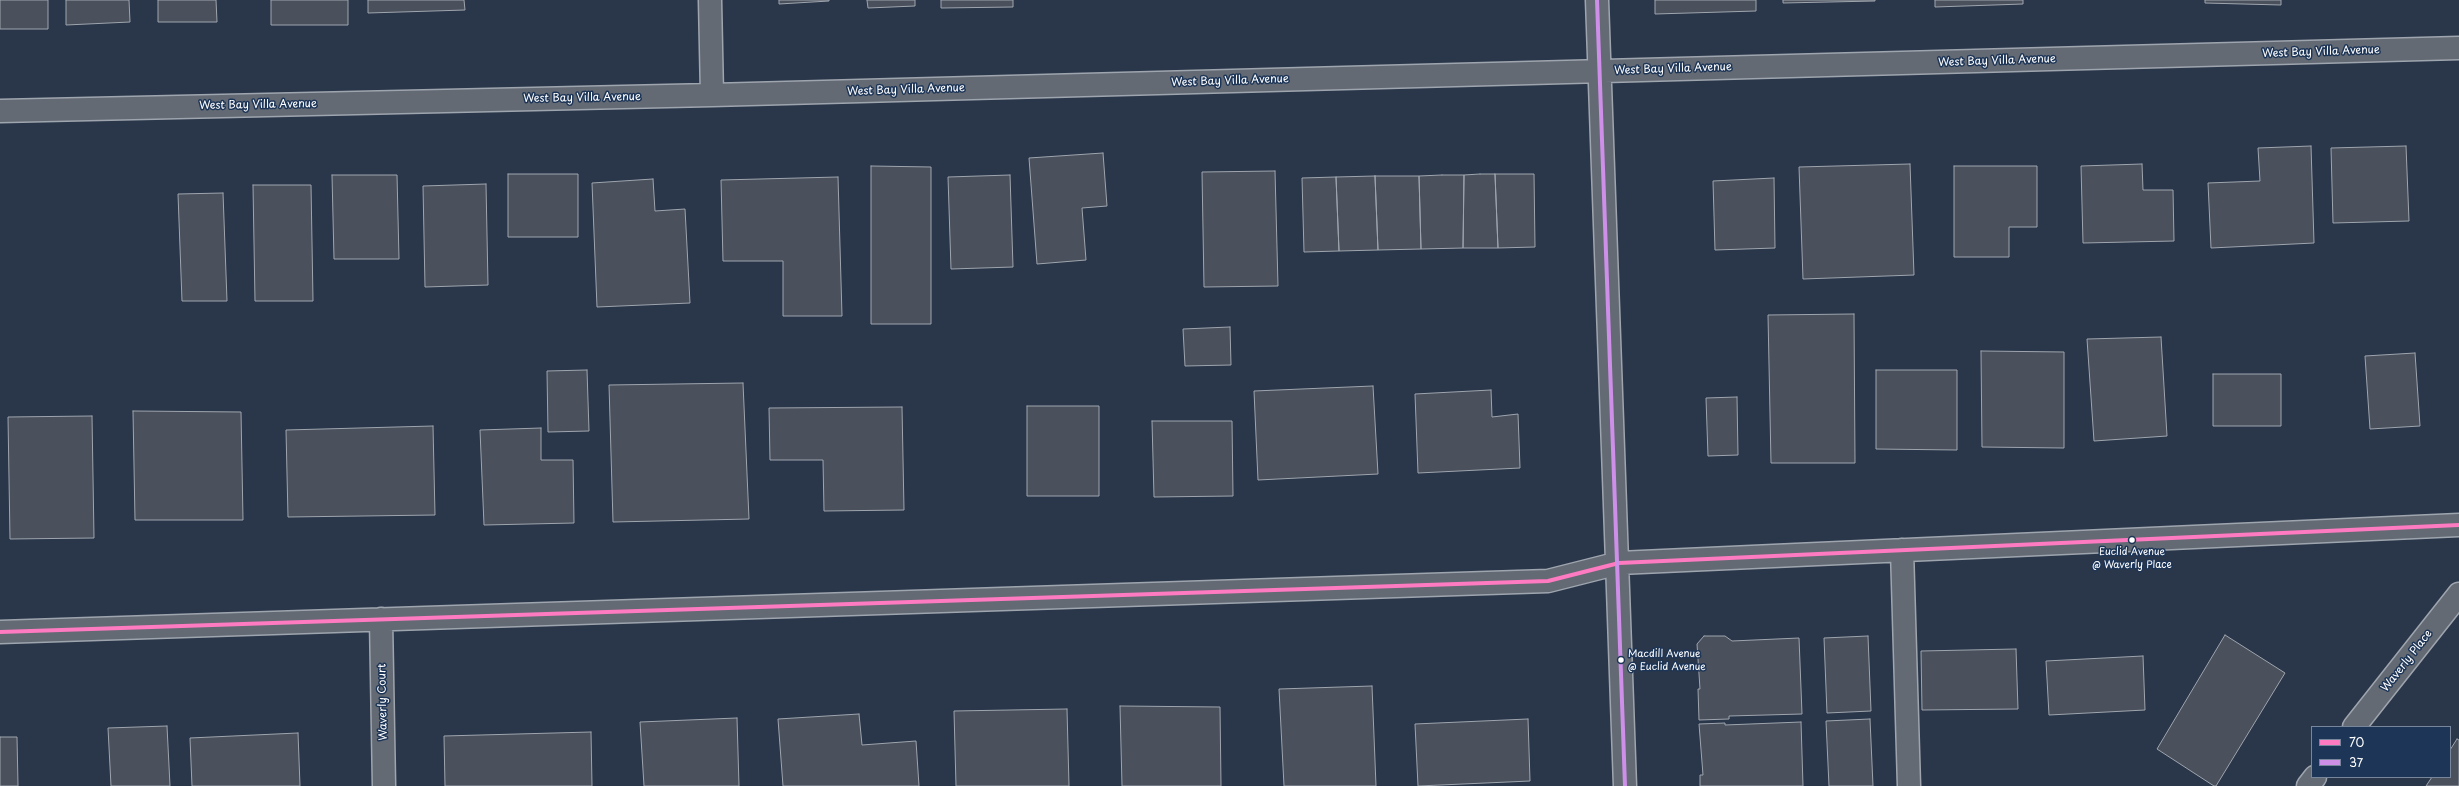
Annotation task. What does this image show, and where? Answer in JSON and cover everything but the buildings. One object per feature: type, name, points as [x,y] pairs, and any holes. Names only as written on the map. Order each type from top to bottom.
[{"type":"street","points":[[710,0],[712,95]]},
{"type":"street","points":[[1597,0],[1619,563],[1625,786]]},
{"type":"street","name":"West Bay Villa Avenue","points":[[0,111],[712,95],[2459,48]]},
{"type":"street","points":[[0,632],[1548,581],[1619,563],[2459,525]]},
{"type":"street","points":[[1902,550],[1909,786]]},
{"type":"street","name":"Waverly Place","points":[[2355,726],[2459,594]]},
{"type":"street","name":"Waverly Court","points":[[382,619],[384,786]]},
{"type":"street","points":[[2308,786],[2314,778]]},
{"type":"transit line","name":"37","points":[[1597,0],[1625,786]]},
{"type":"transit line","name":"70","points":[[0,632],[1548,581],[1619,563],[2459,525]]},
{"type":"place","name":"Euclid Avenue @ Waverly Place","points":[[2132,540]]},
{"type":"place","name":"Macdill Avenue @ Euclid Avenue","points":[[1621,660]]}]
